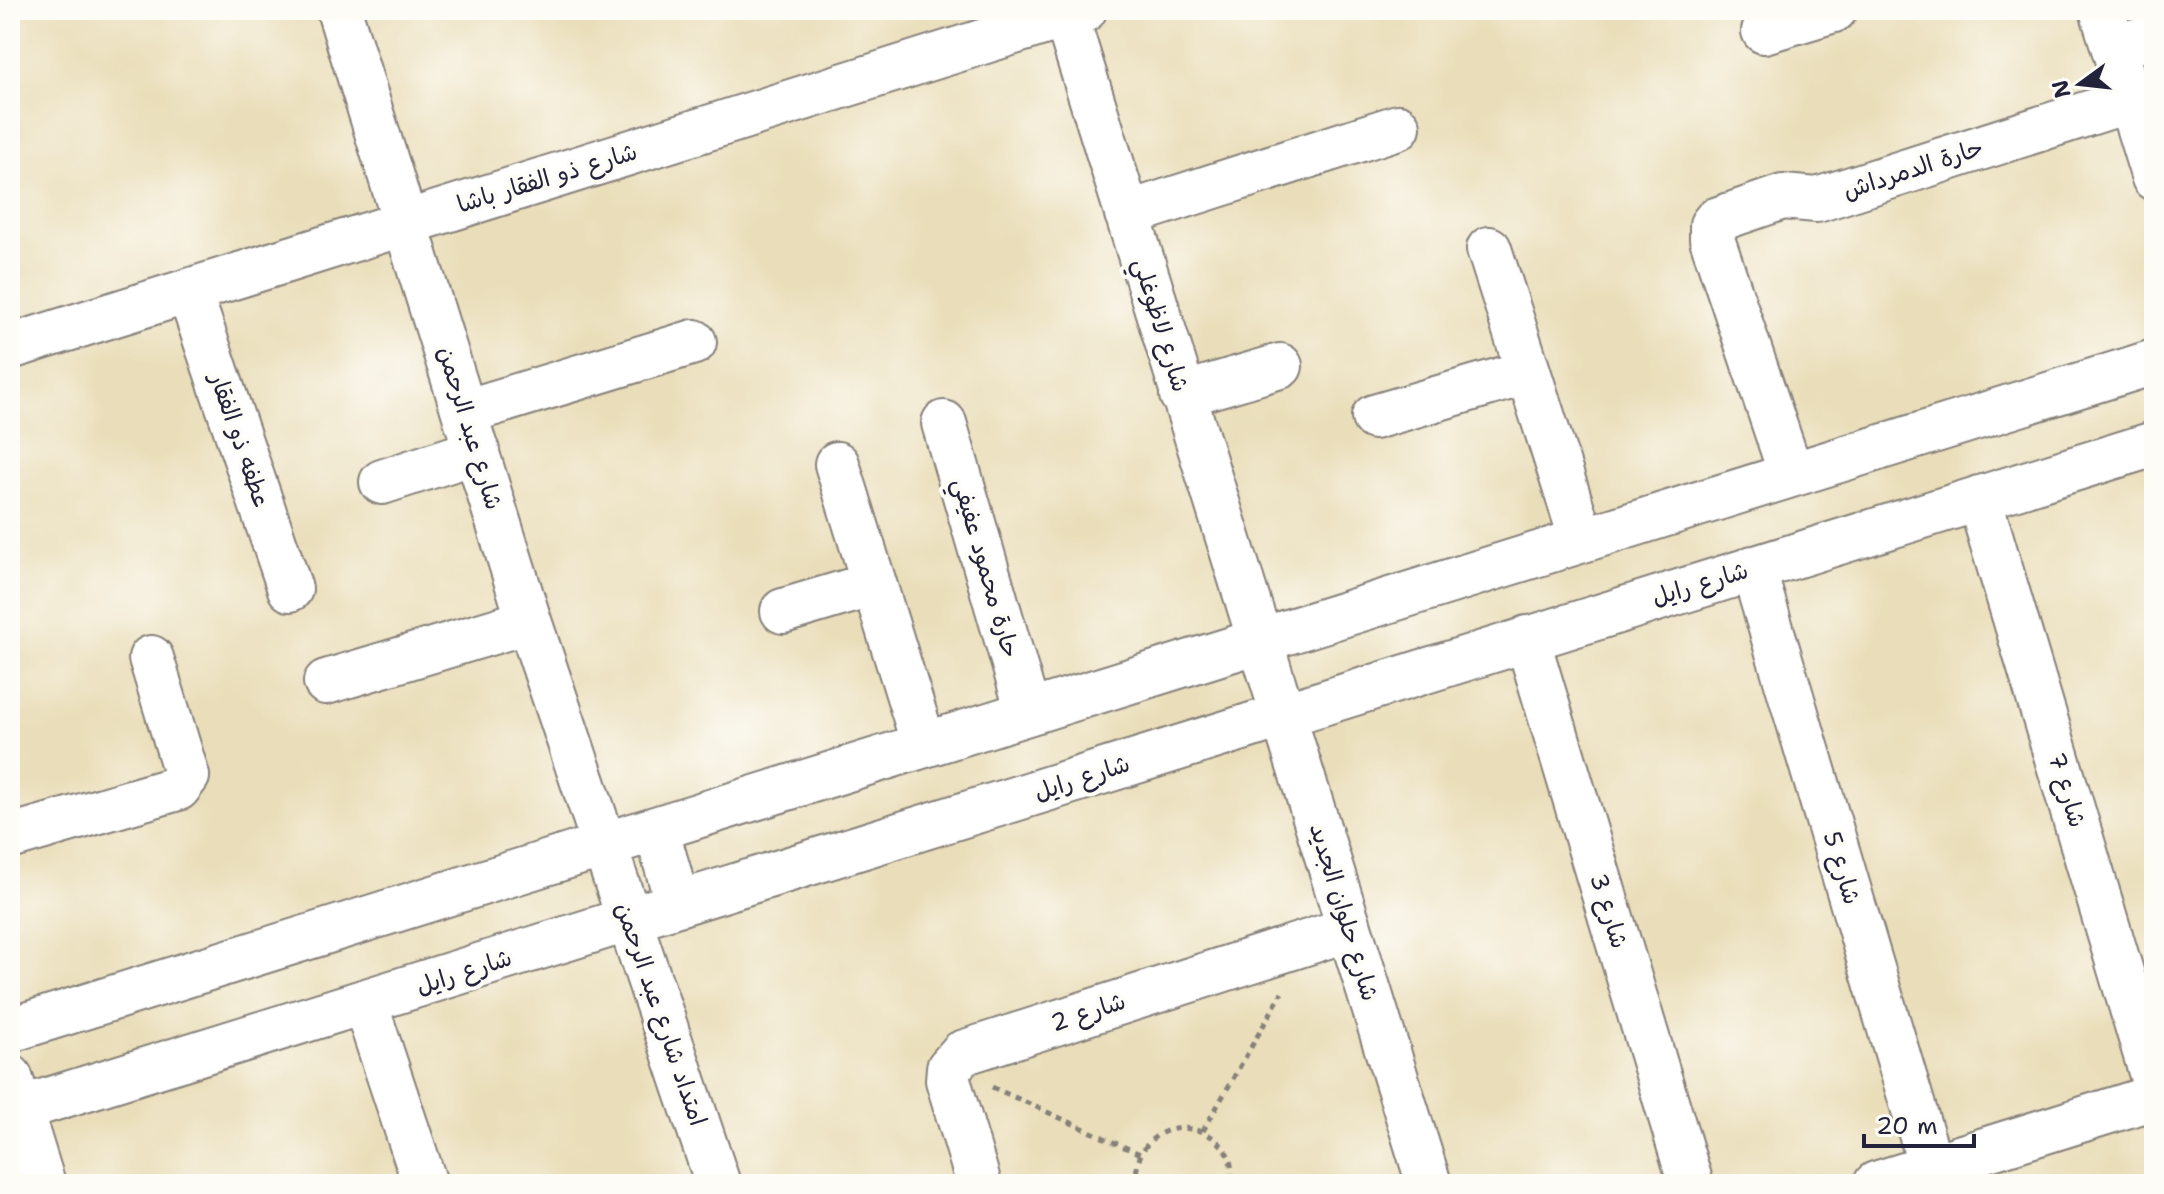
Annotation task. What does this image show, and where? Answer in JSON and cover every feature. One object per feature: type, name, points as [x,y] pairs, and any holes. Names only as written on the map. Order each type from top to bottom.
[{"type":"street","name":"شارع عبد الرحمن","points":[[339,10],[529,621],[603,845]]},
{"type":"street","points":[[1764,31],[1834,10]]},
{"type":"street","name":"شارع ذو الفقار باشا","points":[[10,347],[1071,12]]},
{"type":"street","name":"شارع لاظوغلي","points":[[1071,12],[1127,214],[1258,641]]},
{"type":"street","points":[[2123,31],[2130,100],[2154,178]]},
{"type":"street","name":"حارة الدمرداش","points":[[1791,474],[1712,239],[1712,225],[1722,216],[1783,197],[1817,200],[2130,100]]},
{"type":"street","points":[[1127,214],[1398,127]]},
{"type":"street","points":[[1489,249],[1582,540]]},
{"type":"street","name":"عطفه ذو الفقار","points":[[189,291],[290,589]]},
{"type":"street","points":[[382,482],[471,432],[694,342]]},
{"type":"street","points":[[10,1030],[2154,362]]},
{"type":"street","points":[[1182,395],[1280,366]]},
{"type":"street","points":[[1374,417],[1528,372]]},
{"type":"street","name":"حارة محمود عفيفي","points":[[944,423],[1028,712]]},
{"type":"street","name":"شارع رايل","points":[[13,1099],[365,1003],[2154,444]]},
{"type":"street","points":[[837,464],[924,745]]},
{"type":"street","name":"شارع 7","points":[[1979,498],[2154,1082]]},
{"type":"street","name":"شارع 5","points":[[1753,568],[1931,1167]]},
{"type":"street","points":[[783,611],[874,584]]},
{"type":"street","points":[[326,682],[529,621]]},
{"type":"street","name":"شارع 3","points":[[1527,638],[1691,1184]]},
{"type":"street","name":"شارع حلوان الجديد","points":[[1258,641],[1282,715],[1331,934],[1429,1184]]},
{"type":"street","points":[[10,837],[185,783],[187,776],[151,658]]},
{"type":"street","points":[[656,829],[678,904]]},
{"type":"street","name":"امتداد شارع عبد الرحمن","points":[[603,845],[718,1184]]},
{"type":"street","name":"شارع 2","points":[[949,1068],[955,1059],[972,1049],[1331,934]]},
{"type":"street","points":[[365,1003],[425,1184]]},
{"type":"street","points":[[949,1068],[950,1092],[979,1184]]},
{"type":"street","points":[[1876,1184],[2154,1097]]},
{"type":"street","points":[[13,1099],[43,1184]]},
{"type":"path","points":[[1203,1131],[1331,934]]},
{"type":"path","points":[[949,1068],[1140,1154]]},
{"type":"path","points":[[1136,1184],[1140,1154],[1160,1133],[1189,1127],[1203,1131],[1219,1143],[1229,1160],[1231,1184]]}]
